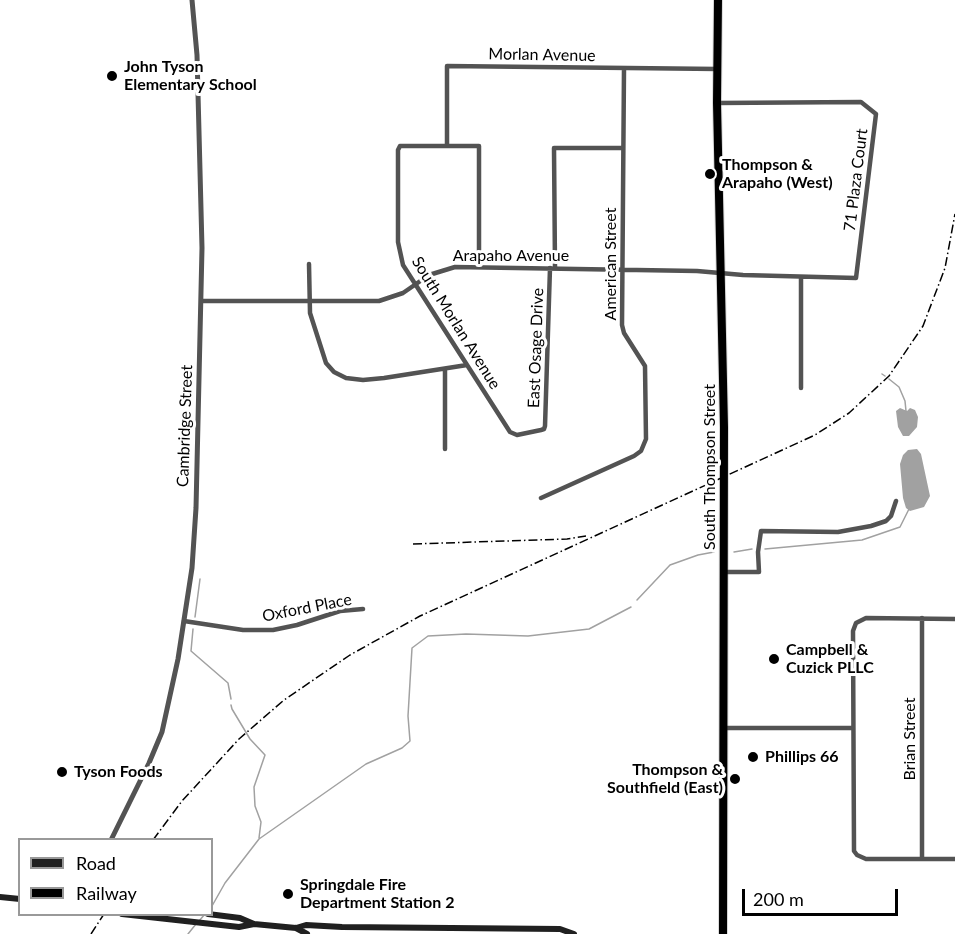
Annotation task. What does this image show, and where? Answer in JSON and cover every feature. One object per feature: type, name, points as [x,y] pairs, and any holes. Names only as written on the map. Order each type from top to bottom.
[{"type":"highway","name":"South Thompson Street","points":[[718,0],[717,104],[722,273],[723,934]]},
{"type":"main road","points":[[0,897],[18,899]]},
{"type":"main road","points":[[213,915],[240,918],[254,924]]},
{"type":"main road","points":[[133,916],[239,927],[254,924],[296,928],[306,925],[560,929],[574,934]]},
{"type":"main road","points":[[296,928],[307,934]]},
{"type":"street","name":"Cambridge Street","points":[[112,838],[162,732],[171,696],[184,621],[195,537],[202,248],[198,86],[192,0]]},
{"type":"street","name":"Morlan Avenue","points":[[447,146],[447,66],[718,69]]},
{"type":"street","name":"American Street","points":[[541,498],[634,456],[644,445],[645,366],[624,333],[622,325],[624,68]]},
{"type":"street","name":"71 Plaza Court","points":[[717,104],[861,102],[876,114],[856,278],[722,273]]},
{"type":"street","name":"South Morlan Avenue","points":[[447,146],[400,146],[398,150],[398,242],[403,265],[513,435]]},
{"type":"street","points":[[447,146],[479,146],[479,267]]},
{"type":"street","name":"East Osage Drive","points":[[513,435],[544,429],[552,268],[554,148],[623,148]]},
{"type":"street","points":[[309,264],[310,313],[326,363],[334,372],[346,378],[363,380],[467,365]]},
{"type":"street","name":"Arapaho Avenue","points":[[201,301],[379,301],[403,293],[442,269],[455,267],[722,273]]},
{"type":"street","points":[[801,277],[801,388]]},
{"type":"street","points":[[445,369],[445,449]]},
{"type":"street","points":[[723,572],[759,572],[758,552],[761,531],[838,532],[871,526],[886,521],[891,516],[896,501]]},
{"type":"street","name":"Oxford Place","points":[[184,621],[243,630],[265,630],[297,625],[340,611],[363,609]]},
{"type":"street","points":[[955,618],[866,618],[856,623],[853,631],[853,846],[857,855],[866,859],[955,859]]},
{"type":"street","name":"Brian Street","points":[[922,618],[922,859]]},
{"type":"street","points":[[723,728],[853,728]]},
{"type":"shaded area","points":[[900,408],[907,411],[910,408],[915,410],[918,417],[917,427],[909,436],[903,436],[898,427],[896,411]]},
{"type":"shaded area","points":[[917,449],[921,454],[930,496],[924,507],[910,511],[906,508],[903,498],[900,464],[903,455],[908,450]]},
{"type":"waterway","points":[[889,379],[899,387],[905,401],[906,411]]},
{"type":"waterway","points":[[765,549],[862,540],[900,527],[909,509]]},
{"type":"waterway","points":[[734,552],[752,549]]},
{"type":"waterway","points":[[637,600],[670,565],[714,552]]},
{"type":"waterway","points":[[195,617],[200,579]]},
{"type":"waterway","points":[[213,904],[225,883],[259,839],[366,764],[402,748],[410,741],[408,716],[412,648],[428,636],[466,634],[528,636],[589,629],[631,607]]},
{"type":"waterway","points":[[193,629],[191,651],[228,683],[231,699]]},
{"type":"waterway","points":[[231,705],[250,739],[265,755],[254,787],[255,806],[261,822],[259,838]]},
{"type":"waterway","points":[[199,921],[203,916]]},
{"type":"waterway","points":[[188,934],[196,924]]},
{"type":"railway","points":[[154,838],[182,801],[239,739],[284,700],[350,655],[420,616],[815,435],[849,413],[889,376],[923,326],[945,268],[955,214]]},
{"type":"railway","points":[[413,544],[567,539],[586,536]]},
{"type":"railway","points":[[91,934],[103,916]]},
{"type":"place","name":"John Tyson Elementary School","points":[[112,76]]},
{"type":"place","name":"Thompson & Arapaho (West)","points":[[710,174]]},
{"type":"place","name":"Campbell & Cuzick PLLC","points":[[774,659]]},
{"type":"place","name":"Phillips 66","points":[[753,757]]},
{"type":"place","name":"Tyson Foods","points":[[62,772]]},
{"type":"place","name":"Thompson & Southfield (East)","points":[[735,779]]},
{"type":"place","name":"Springdale Fire Department Station 2","points":[[288,894]]}]
